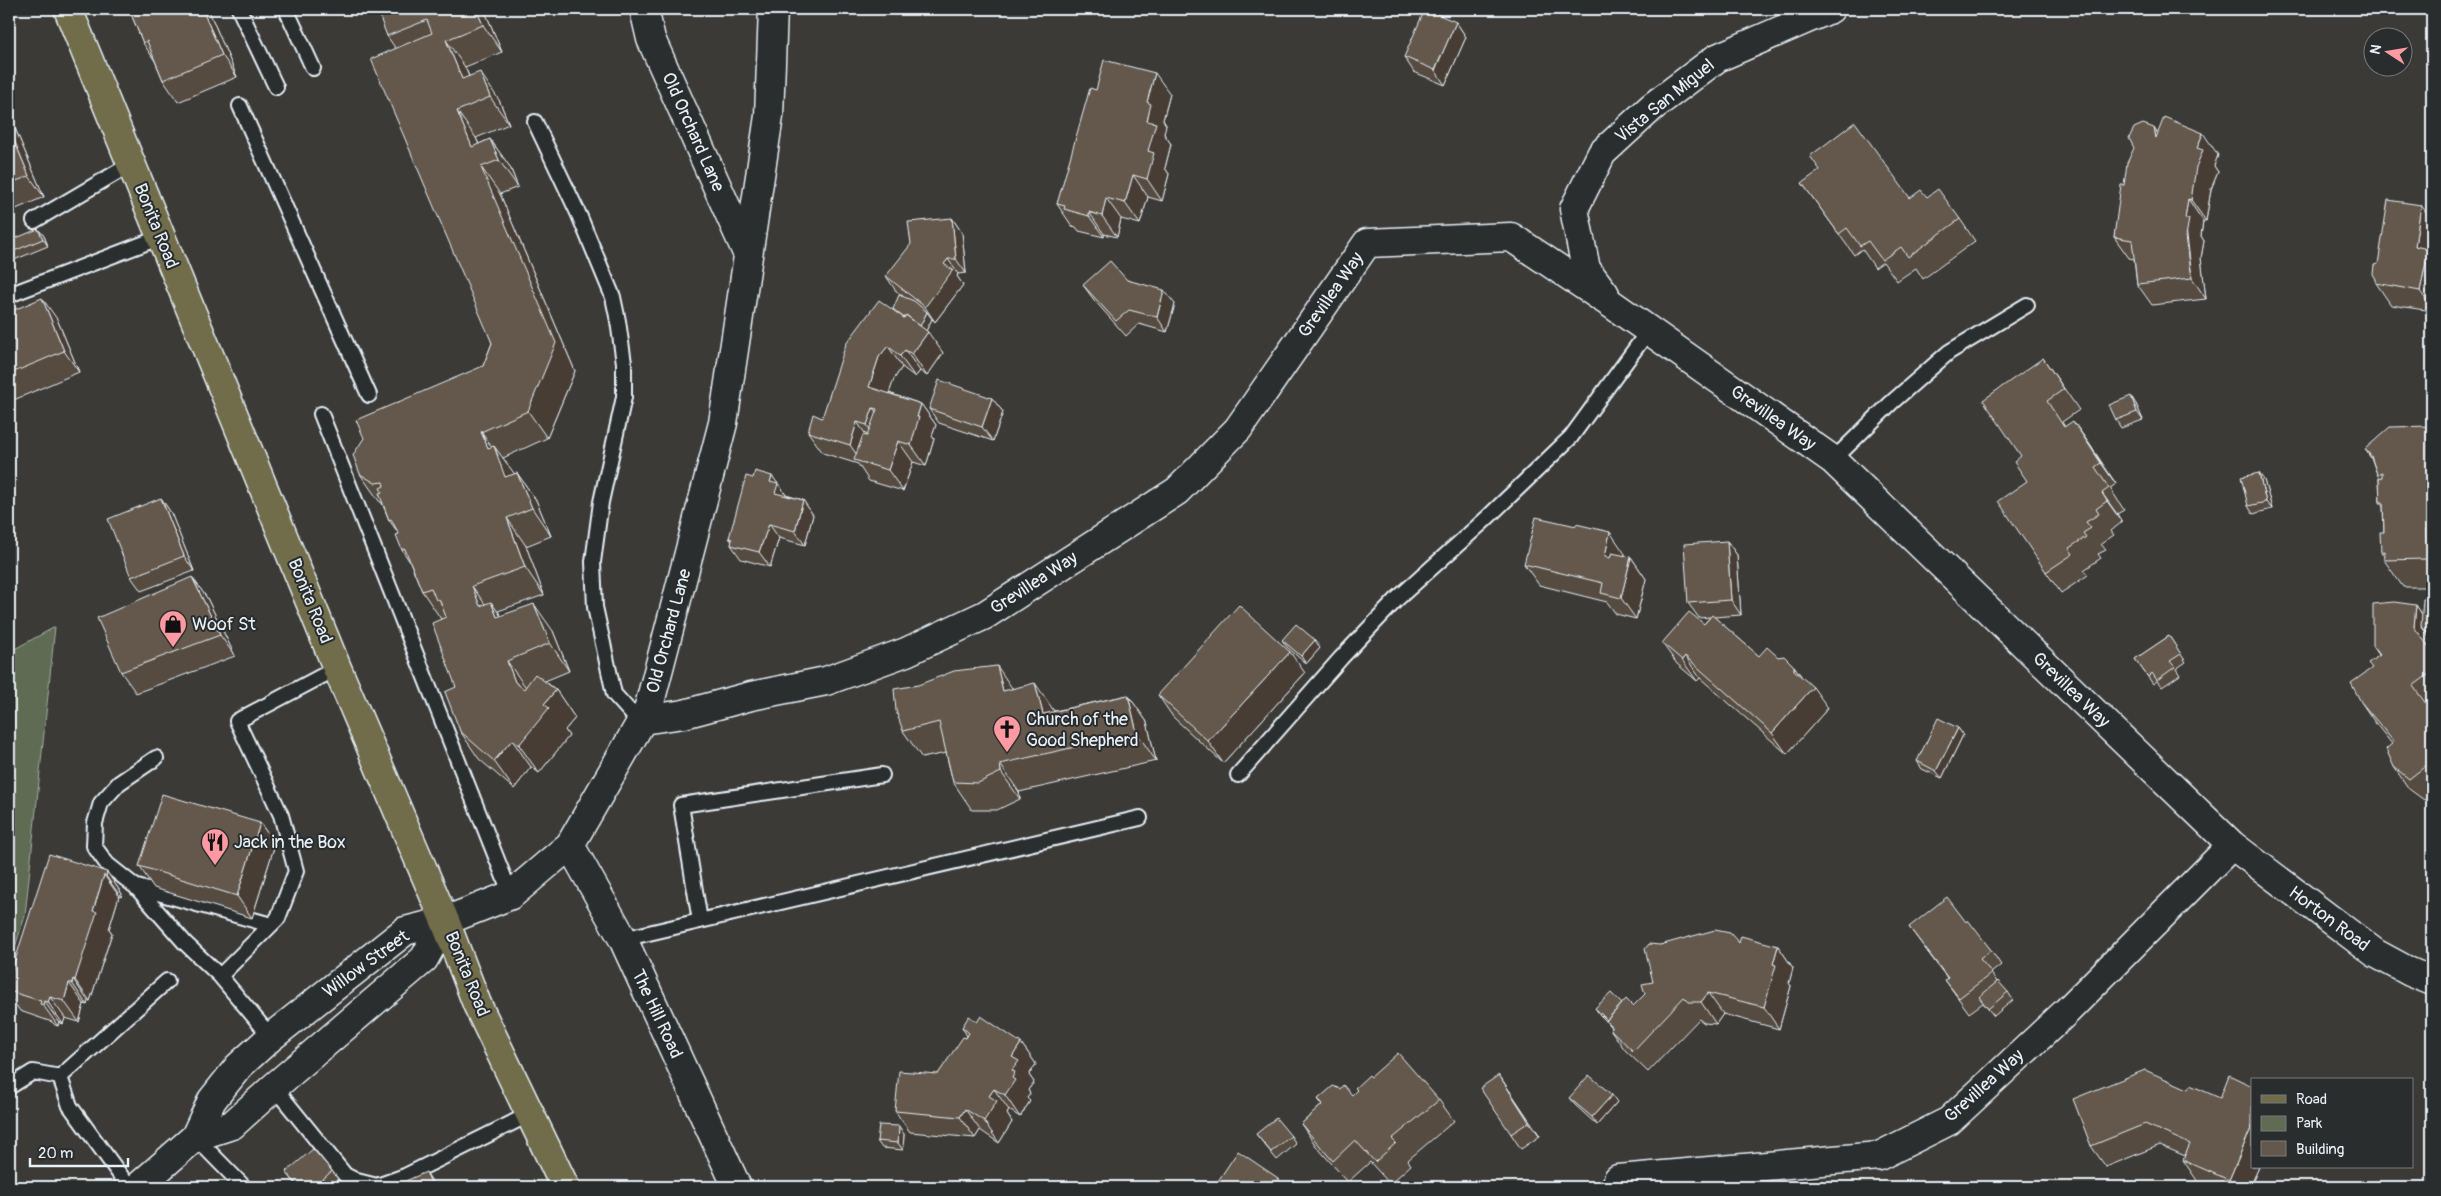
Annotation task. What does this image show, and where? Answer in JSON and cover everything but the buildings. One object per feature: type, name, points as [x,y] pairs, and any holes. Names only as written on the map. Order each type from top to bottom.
[{"type":"main road","name":"Bonita Road","points":[[68,9],[337,668],[445,921],[477,1004],[565,1187]]},
{"type":"street","name":"Old Orchard Lane","points":[[644,9],[651,39],[747,253]]},
{"type":"street","name":"Old Orchard Lane","points":[[445,921],[510,895],[570,845],[648,710],[723,423],[769,116],[773,9]]},
{"type":"street","name":"Vista San Miguel","points":[[1613,305],[1586,269],[1574,209],[1602,153],[1652,107],[1718,58],[1830,9]]},
{"type":"street","name":"Grevillea Way","points":[[642,722],[684,714],[750,696],[826,681],[906,652],[985,615],[1176,491],[1238,429],[1367,243],[1512,237],[1649,330],[1833,460],[2232,845],[2067,1011],[1949,1121],[1879,1156],[1618,1179]]},
{"type":"street","name":"The Hill Road","points":[[570,845],[623,939],[737,1187]]},
{"type":"street","name":"Horton Road","points":[[2232,845],[2375,953],[2410,972],[2432,981]]},
{"type":"street","name":"Willow Street","points":[[195,1137],[212,1100],[239,1066],[271,1037],[405,931],[445,921]]},
{"type":"street","name":"Willow Street","points":[[138,1187],[195,1137],[232,1125],[424,959],[445,921]]},
{"type":"lane","points":[[239,9],[276,87]]},
{"type":"lane","points":[[286,9],[313,68]]},
{"type":"lane","points":[[240,106],[369,394]]},
{"type":"lane","points":[[535,122],[579,215],[613,297],[618,321],[624,363],[624,397],[601,502],[594,553],[596,607],[614,694],[642,722]]},
{"type":"lane","points":[[34,221],[131,164]]},
{"type":"lane","points":[[9,295],[161,237]]},
{"type":"lane","points":[[1833,460],[1891,403],[1949,352],[2027,305]]},
{"type":"lane","points":[[1238,775],[1341,658],[1398,599],[1486,520],[1571,437],[1649,330]]},
{"type":"lane","points":[[321,414],[510,895]]},
{"type":"lane","points":[[220,976],[278,918],[296,871],[281,814],[236,721],[337,668]]},
{"type":"lane","points":[[156,758],[119,783],[101,803],[95,823],[94,846],[107,864],[136,887],[185,943],[220,976],[271,1037]]},
{"type":"lane","points":[[700,921],[681,805],[882,775]]},
{"type":"lane","points":[[623,939],[1140,818]]},
{"type":"lane","points":[[136,887],[272,924]]},
{"type":"lane","points":[[60,1077],[167,981]]},
{"type":"lane","points":[[9,1087],[33,1072],[60,1077]]},
{"type":"lane","points":[[60,1077],[70,1106],[128,1187]]},
{"type":"lane","points":[[274,1087],[345,1175],[363,1185],[376,1186],[405,1176],[530,1114]]},
{"type":"lane","points":[[195,1137],[244,1187]]},
{"type":"green space","points":[[55,627],[25,916],[9,966],[9,652]]},
{"type":"place","name":"Woof St","points":[[173,648]]},
{"type":"place","name":"Church of the Good Shepherd","points":[[1007,753]]},
{"type":"place","name":"Jack in the Box","points":[[215,866]]}]
